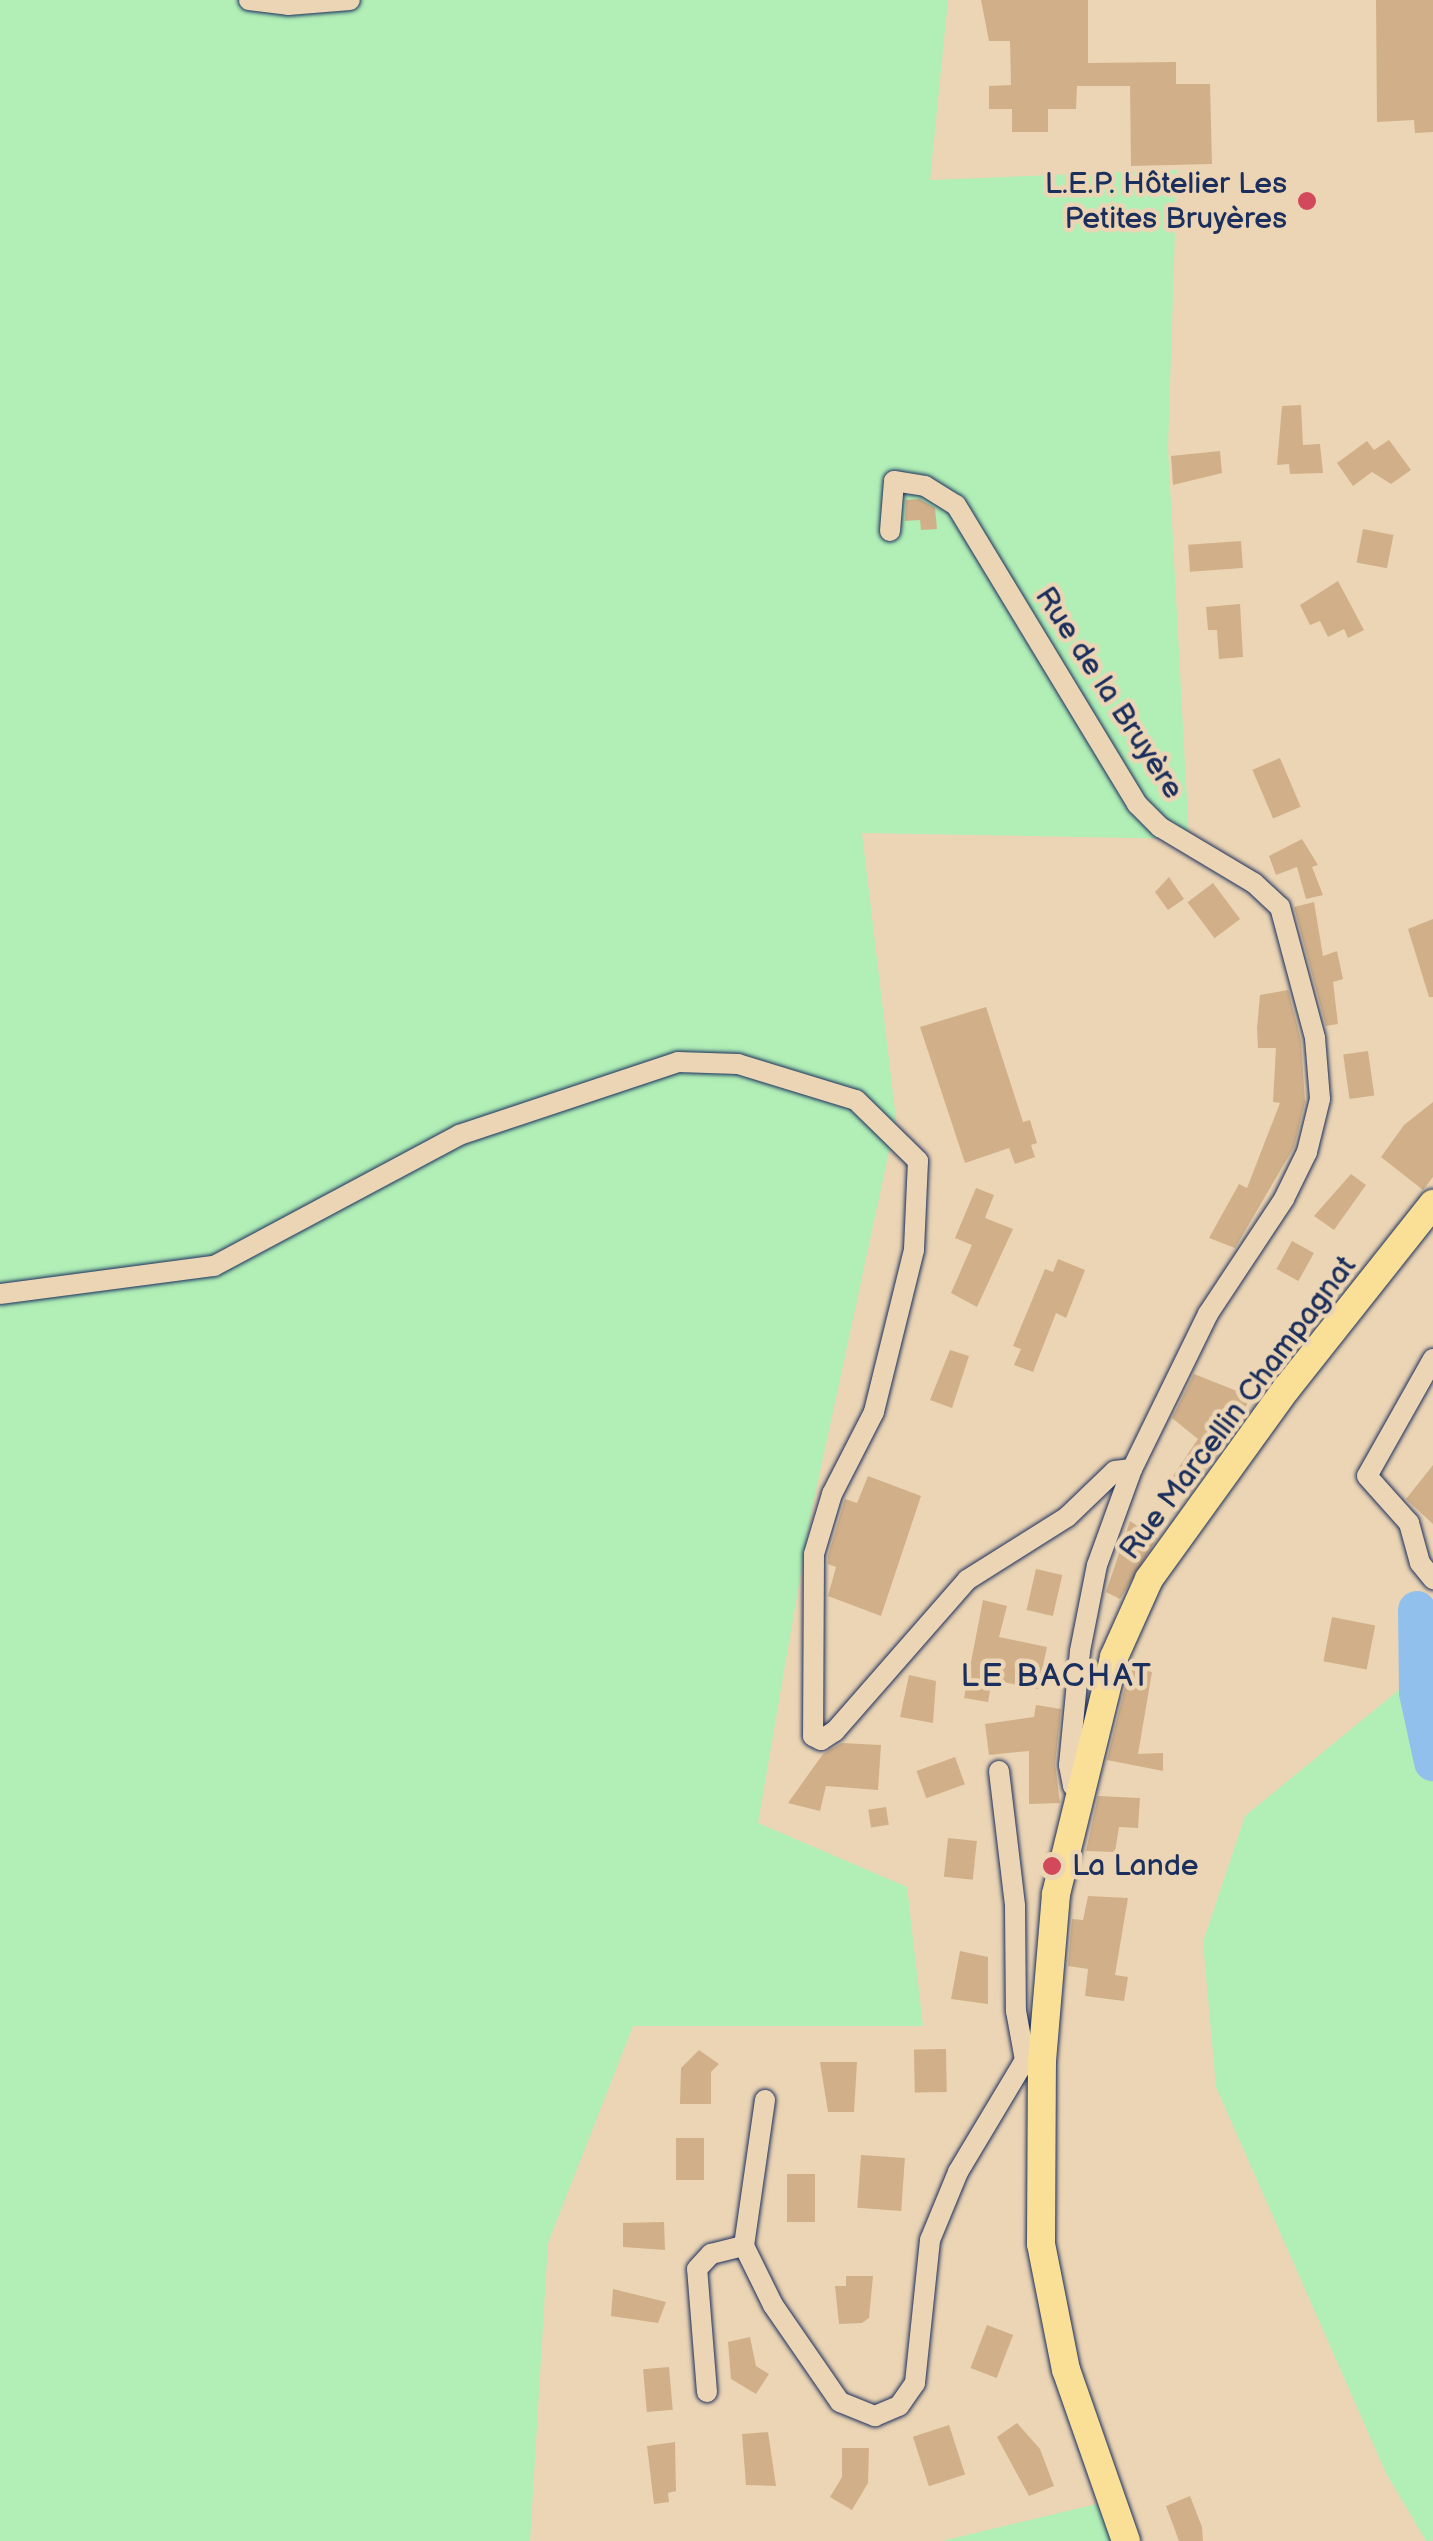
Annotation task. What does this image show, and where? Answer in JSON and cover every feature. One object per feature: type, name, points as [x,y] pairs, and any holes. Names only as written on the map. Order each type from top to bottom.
[{"type":"main road","name":"Rue Marcellin Champagnat","points":[[1126,2541],[1051,2313],[1040,2212],[1034,2060],[1050,1930],[1114,1656],[1149,1579],[1287,1388],[1433,1204]]},
{"type":"street","points":[[250,0],[288,5],[350,0]]},
{"type":"street","name":"Rue de la Bruyère","points":[[890,530],[894,481],[925,486],[956,505],[1137,804],[1184,844],[1254,883],[1287,922],[1315,1038],[1318,1119],[1296,1178],[1212,1306],[1132,1469],[1096,1565],[1080,1651],[1069,1773],[1073,1786],[1084,1790]]},
{"type":"street","points":[[0,1294],[214,1266],[459,1135],[678,1062],[738,1064],[831,1088],[872,1114],[918,1161],[914,1250],[874,1412],[832,1494],[814,1554],[813,1736],[821,1740],[835,1731],[967,1580],[1067,1517],[1115,1471],[1132,1469]]},
{"type":"street","points":[[1433,1359],[1369,1464],[1374,1488],[1399,1510],[1433,1579]]},
{"type":"street","points":[[765,2100],[744,2246],[774,2305],[840,2402],[875,2416],[900,2406],[920,2362],[926,2258],[940,2211],[1034,2060],[999,1772]]},
{"type":"street","points":[[707,2392],[697,2270],[711,2254],[744,2246]]},
{"type":"green space","points":[[0,0],[948,0],[930,180],[1177,170],[1168,448],[1189,839],[862,833],[896,1119],[811,1514],[758,1823],[907,1887],[923,2026],[633,2026],[548,2243],[530,2541],[0,2541]]},
{"type":"green space","points":[[1433,1662],[1433,2541],[1426,2541],[1386,2473],[1216,2087],[1203,1942],[1245,1816]]},
{"type":"green space","points":[[1097,2504],[1113,2541],[942,2541]]},
{"type":"building","points":[[981,0],[1088,0],[1088,63],[1176,62],[1176,84],[1210,84],[1212,164],[1131,166],[1130,86],[1077,86],[1076,109],[1048,109],[1048,132],[1012,132],[1012,109],[989,109],[989,86],[1011,85],[1010,41],[989,41]]},
{"type":"building","points":[[1376,0],[1433,0],[1433,132],[1415,133],[1414,120],[1377,122]]},
{"type":"building","points":[[1301,405],[1303,445],[1320,444],[1323,473],[1290,474],[1289,464],[1277,465],[1282,406]]},
{"type":"building","points":[[1389,440],[1411,470],[1391,484],[1372,472],[1353,486],[1337,463],[1367,441],[1374,450]]},
{"type":"building","points":[[1220,451],[1222,473],[1173,485],[1171,456]]},
{"type":"building","points":[[920,499],[935,508],[937,529],[921,530],[920,520],[905,521],[906,500]]},
{"type":"building","points":[[1363,529],[1393,535],[1387,568],[1357,562]]},
{"type":"building","points":[[1241,541],[1243,568],[1190,572],[1188,545]]},
{"type":"building","points":[[1338,581],[1364,630],[1348,638],[1344,629],[1328,637],[1320,621],[1310,625],[1300,605]]},
{"type":"building","points":[[1240,604],[1243,657],[1219,659],[1217,630],[1208,630],[1206,607]]},
{"type":"building","points":[[1280,758],[1301,807],[1273,819],[1252,770]]},
{"type":"building","points":[[1302,839],[1318,865],[1312,867],[1323,895],[1306,899],[1297,867],[1276,875],[1269,856]]},
{"type":"building","points":[[1169,877],[1184,899],[1168,910],[1155,892]]},
{"type":"building","points":[[1213,883],[1240,919],[1215,938],[1187,902]]},
{"type":"building","points":[[1314,902],[1323,956],[1337,951],[1343,979],[1333,982],[1338,1024],[1326,1026],[1294,907]]},
{"type":"building","points":[[1433,919],[1433,997],[1429,997],[1408,929]]},
{"type":"building","points":[[1288,990],[1301,1040],[1305,1102],[1294,1147],[1235,1248],[1209,1238],[1239,1184],[1247,1188],[1280,1103],[1273,1102],[1276,1048],[1258,1048],[1257,1028],[1260,995]]},
{"type":"building","points":[[986,1007],[1023,1122],[1030,1120],[1037,1143],[1031,1145],[1035,1157],[1015,1164],[1009,1148],[965,1163],[920,1027]]},
{"type":"building","points":[[1368,1051],[1374,1096],[1350,1099],[1343,1054]]},
{"type":"building","points":[[1433,1102],[1433,1177],[1423,1190],[1381,1157],[1404,1125]]},
{"type":"building","points":[[1351,1174],[1366,1185],[1334,1230],[1314,1216]]},
{"type":"building","points":[[976,1188],[994,1195],[985,1218],[1013,1229],[977,1307],[951,1293],[972,1245],[955,1238]]},
{"type":"building","points":[[1292,1241],[1314,1253],[1298,1281],[1276,1269]]},
{"type":"building","points":[[1058,1259],[1085,1270],[1066,1318],[1056,1313],[1033,1372],[1014,1365],[1021,1349],[1013,1346],[1045,1269],[1053,1272]]},
{"type":"building","points":[[950,1350],[969,1356],[952,1408],[930,1400]]},
{"type":"building","points":[[1194,1374],[1252,1397],[1191,1490],[1173,1476],[1198,1439],[1172,1418]]},
{"type":"building","points":[[1433,1465],[1433,1524],[1406,1499]]},
{"type":"building","points":[[868,1476],[921,1496],[881,1616],[828,1596],[836,1567],[828,1564],[828,1556],[845,1499],[857,1503]]},
{"type":"building","points":[[1130,1521],[1157,1538],[1120,1599],[1106,1592]]},
{"type":"building","points":[[1036,1569],[1062,1575],[1053,1616],[1027,1610]]},
{"type":"building","points":[[983,1600],[1007,1606],[999,1637],[1047,1647],[1038,1689],[992,1680],[988,1702],[964,1698]]},
{"type":"building","points":[[1332,1617],[1375,1625],[1367,1670],[1323,1661]]},
{"type":"building","points":[[1130,1667],[1152,1672],[1138,1754],[1163,1753],[1163,1771],[1107,1760]]},
{"type":"building","points":[[909,1675],[936,1681],[933,1723],[900,1717]]},
{"type":"building","points":[[1036,1705],[1061,1709],[1055,1764],[1060,1803],[1029,1804],[1029,1751],[989,1755],[985,1724],[1034,1717]]},
{"type":"building","points":[[842,1743],[881,1745],[878,1790],[826,1786],[820,1811],[788,1803],[823,1754]]},
{"type":"building","points":[[955,1757],[965,1784],[926,1798],[916,1771]]},
{"type":"building","points":[[1098,1796],[1140,1798],[1138,1828],[1119,1827],[1115,1852],[1086,1851]]},
{"type":"building","points":[[886,1807],[889,1825],[871,1828],[868,1810]]},
{"type":"building","points":[[948,1838],[977,1841],[973,1880],[944,1877]]},
{"type":"building","points":[[1088,1896],[1128,1898],[1115,1975],[1128,1977],[1124,2001],[1085,1996],[1088,1969],[1068,1966],[1072,1919],[1083,1920]]},
{"type":"building","points":[[960,1951],[988,1957],[988,2004],[951,1999]]},
{"type":"building","points":[[946,2049],[947,2092],[915,2093],[914,2050]]},
{"type":"building","points":[[699,2050],[719,2064],[711,2072],[711,2104],[680,2104],[681,2068]]},
{"type":"building","points":[[820,2062],[857,2062],[854,2112],[828,2112]]},
{"type":"building","points":[[676,2138],[704,2138],[704,2180],[676,2180]]},
{"type":"building","points":[[861,2155],[905,2158],[901,2211],[857,2208]]},
{"type":"building","points":[[787,2174],[815,2174],[815,2222],[787,2222]]},
{"type":"building","points":[[664,2222],[665,2250],[623,2247],[623,2223]]},
{"type":"building","points":[[846,2276],[873,2276],[869,2318],[862,2323],[839,2324],[835,2286],[846,2286]]},
{"type":"building","points":[[613,2289],[666,2302],[658,2323],[611,2316]]},
{"type":"building","points":[[987,2325],[1013,2335],[997,2378],[971,2368]]},
{"type":"building","points":[[750,2337],[756,2366],[769,2374],[756,2394],[731,2379],[728,2342]]},
{"type":"building","points":[[669,2367],[673,2410],[647,2412],[643,2369]]},
{"type":"building","points":[[1017,2423],[1040,2449],[1054,2486],[1029,2496],[997,2437]]},
{"type":"building","points":[[949,2425],[965,2474],[929,2486],[913,2437]]},
{"type":"building","points":[[768,2432],[776,2486],[746,2485],[742,2434]]},
{"type":"building","points":[[675,2442],[676,2491],[668,2493],[669,2502],[654,2504],[647,2446]]},
{"type":"building","points":[[842,2448],[869,2448],[868,2483],[852,2510],[830,2497],[842,2477]]},
{"type":"building","points":[[1190,2496],[1203,2541],[1179,2541],[1166,2506]]},
{"type":"waterway","points":[[1417,1610],[1418,1693],[1433,1762]]},
{"type":"place","name":"L.E.P. Hôtelier Les Petites Bruyères","points":[[1307,201]]},
{"type":"place","name":"La Lande","points":[[1052,1866]]},
{"type":"district","name":"LE BACHAT","points":[[1057,1677]]}]
